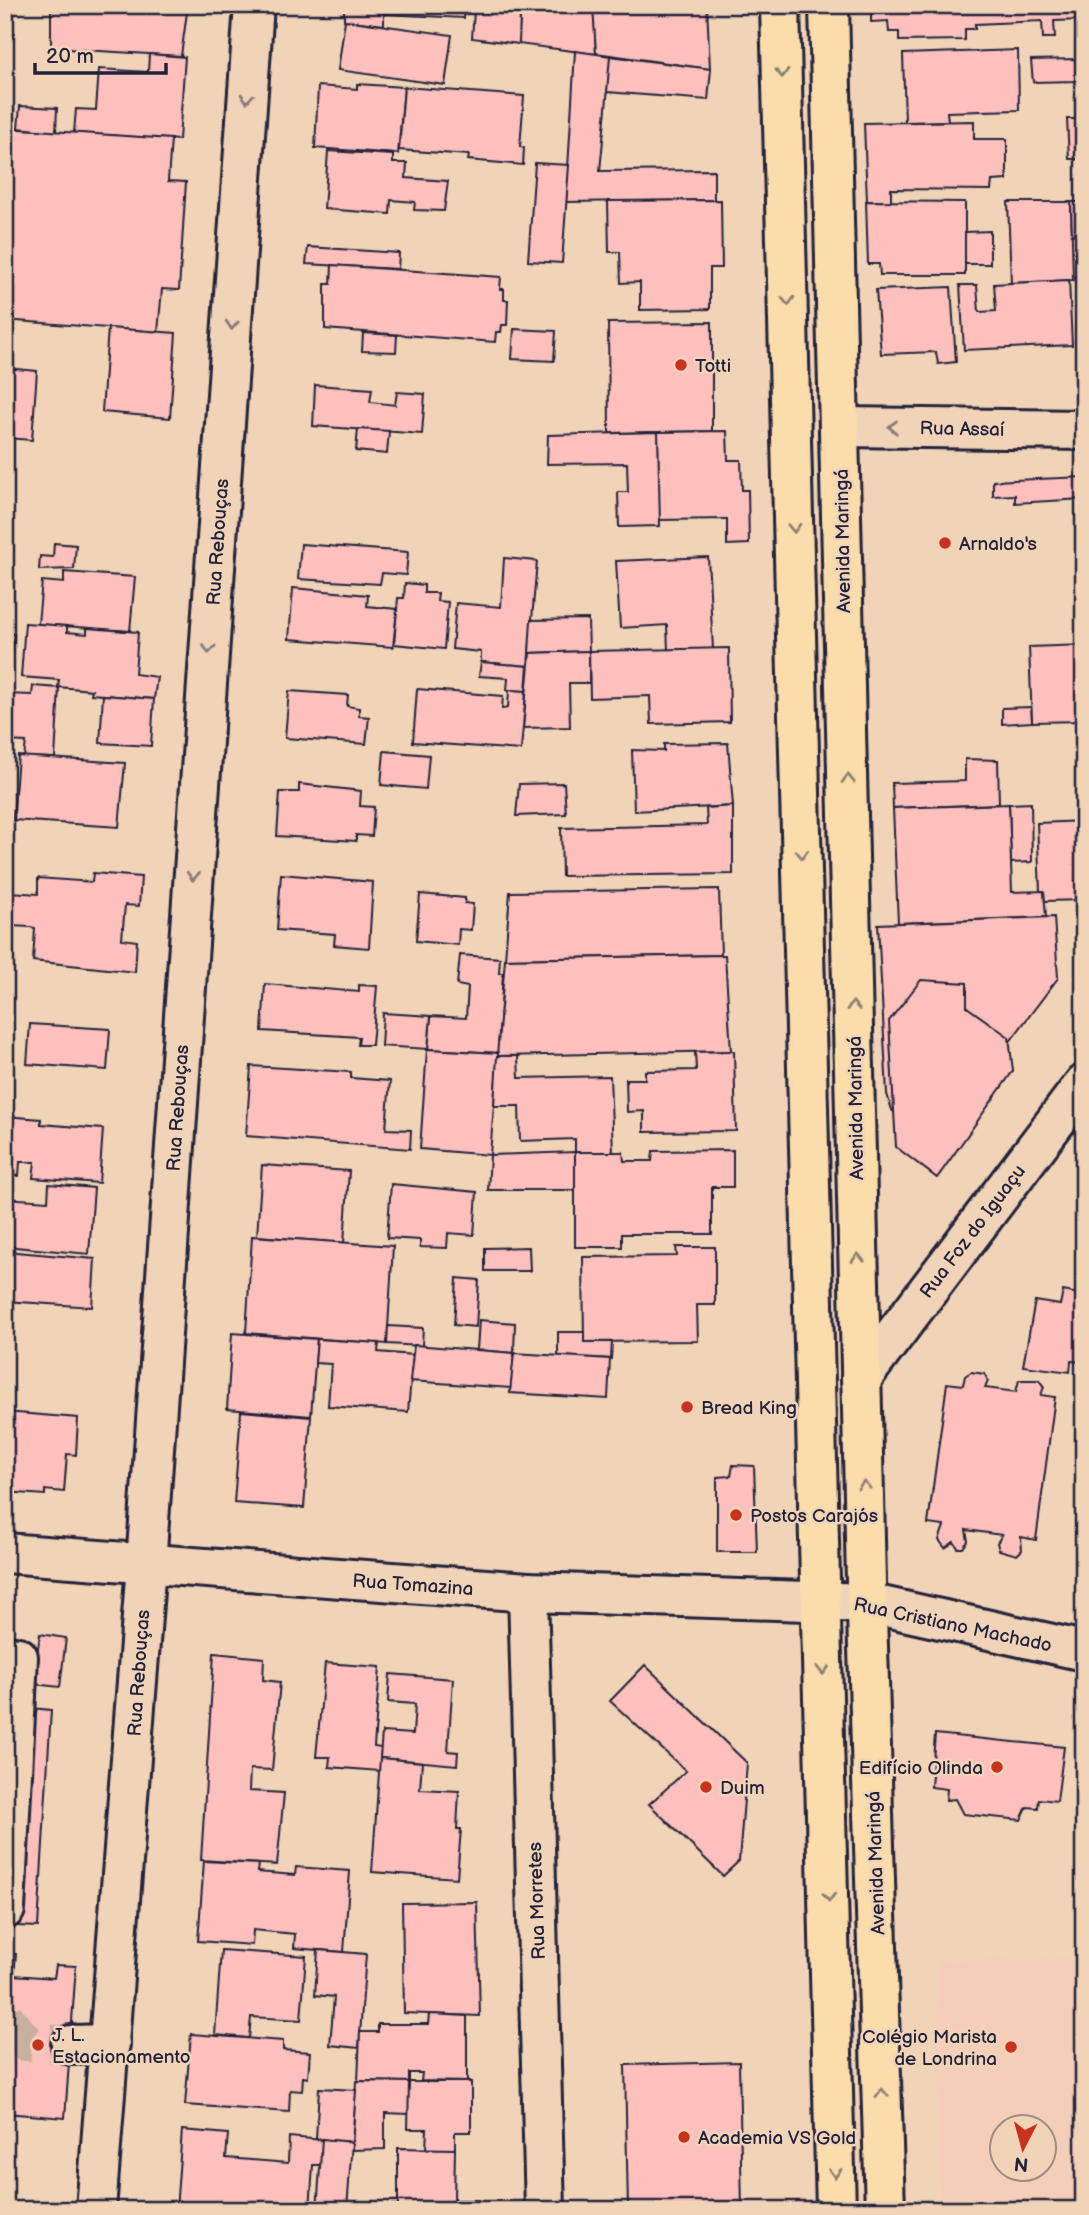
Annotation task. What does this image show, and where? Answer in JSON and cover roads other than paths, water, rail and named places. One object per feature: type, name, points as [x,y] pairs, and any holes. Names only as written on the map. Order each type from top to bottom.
[{"type":"main road","points":[[780,5],[836,2210]]},
{"type":"main road","name":"Avenida Maringá","points":[[829,5],[861,1379],[885,2210]]},
{"type":"street","name":"Rua Rebouças","points":[[96,2210],[146,1565],[254,5]]},
{"type":"street","name":"Rua Assaí","points":[[840,427],[1084,430]]},
{"type":"street","name":"Rua Foz do Iguaçu","points":[[861,1379],[1082,1088]]},
{"type":"street","name":"Rua Tomazina","points":[[5,1553],[528,1592],[821,1601]]},
{"type":"street","name":"Rua Morretes","points":[[528,1592],[545,2210]]},
{"type":"street","name":"Rua Cristiano Machado","points":[[821,1601],[868,1603],[1084,1651]]},
{"type":"street","points":[[5,1656],[18,1657],[5,1909]]},
{"type":"street","points":[[71,2045],[110,2044]]},
{"type":"tunnel","points":[[5,2018],[25,2042],[71,2045]]},
{"type":"place","name":"Totti","points":[[681,365]]},
{"type":"place","name":"Arnaldo's","points":[[945,543]]},
{"type":"place","name":"Bread King","points":[[687,1407]]},
{"type":"place","name":"Postos Carajós","points":[[736,1515]]},
{"type":"place","name":"Edifício Olinda","points":[[997,1767]]},
{"type":"place","name":"Duim","points":[[706,1787]]},
{"type":"place","name":"J. L. Estacionamento","points":[[38,2045]]},
{"type":"place","name":"Colégio Marista de Londrina","points":[[1011,2047]]},
{"type":"place","name":"Academia VS Gold","points":[[684,2137]]}]
